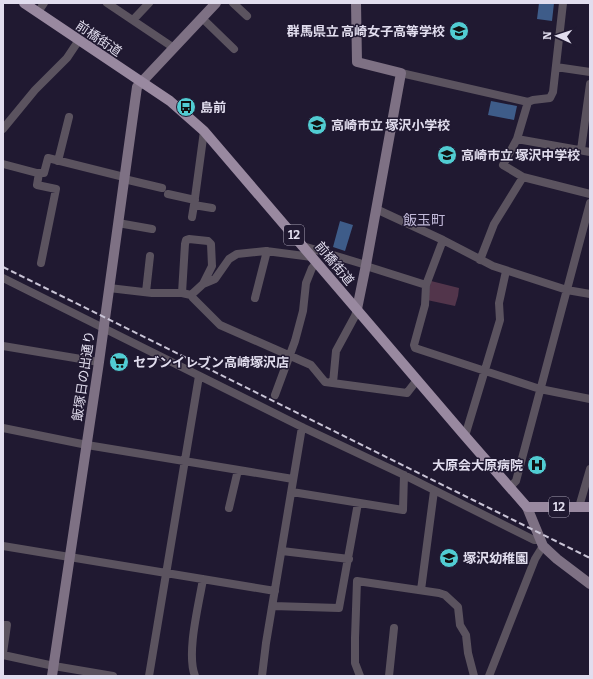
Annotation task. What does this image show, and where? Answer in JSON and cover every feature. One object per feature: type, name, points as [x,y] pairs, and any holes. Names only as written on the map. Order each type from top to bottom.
[{"type":"main road","name":"前橋街道","points":[[24,3],[176,106],[204,131],[465,436],[528,507]]},
{"type":"main road","name":"12","points":[[528,507],[590,507]]},
{"type":"street","points":[[38,12],[44,3]]},
{"type":"street","points":[[107,3],[174,48]]},
{"type":"street","points":[[134,20],[149,3]]},
{"type":"street","points":[[141,82],[216,3]]},
{"type":"street","points":[[233,3],[247,16]]},
{"type":"street","points":[[356,3],[357,62],[528,102],[552,97],[563,3]]},
{"type":"street","points":[[202,18],[234,50]]},
{"type":"street","points":[[3,129],[35,90],[67,58],[79,40]]},
{"type":"street","points":[[556,68],[590,72]]},
{"type":"street","points":[[332,383],[336,352],[355,316],[357,309],[401,73]]},
{"type":"street","name":"飯塚日の出通り","points":[[53,671],[99,362],[136,87],[141,82]]},
{"type":"street","points":[[581,150],[590,84]]},
{"type":"street","points":[[528,102],[517,139],[503,165],[524,176],[590,194]]},
{"type":"street","points":[[58,161],[69,117]]},
{"type":"street","points":[[192,217],[204,131]]},
{"type":"street","points":[[517,139],[590,152]]},
{"type":"street","points":[[3,164],[44,173],[48,158],[124,178],[212,208]]},
{"type":"street","points":[[39,173],[37,185],[56,189],[42,263]]},
{"type":"street","points":[[480,260],[494,224],[524,176]]},
{"type":"street","points":[[510,487],[516,480],[590,203]]},
{"type":"street","points":[[376,209],[443,240],[480,260],[506,271],[567,290],[590,294]]},
{"type":"street","points":[[118,223],[152,229]]},
{"type":"street","points":[[182,293],[186,240],[208,241],[211,244],[212,266],[203,284]]},
{"type":"street","points":[[443,240],[426,285],[424,305],[414,348],[540,389],[590,399]]},
{"type":"street","points":[[303,246],[426,285]]},
{"type":"street","points":[[255,298],[267,251]]},
{"type":"street","points":[[191,295],[203,284],[215,279],[234,256],[244,252],[267,251],[315,260],[306,283],[303,311],[290,356],[275,395]]},
{"type":"street","points":[[146,292],[150,256]]},
{"type":"street","points":[[465,436],[500,320],[498,303],[506,271]]},
{"type":"street","points":[[3,278],[302,427],[542,543]]},
{"type":"street","points":[[109,288],[146,292],[182,293],[191,295],[220,325],[311,365],[326,382],[407,394],[418,380]]},
{"type":"street","points":[[3,346],[99,362]]},
{"type":"street","points":[[149,676],[199,376]]},
{"type":"street","points":[[262,676],[266,643],[302,427]]},
{"type":"street","points":[[3,428],[86,445],[293,479]]},
{"type":"street","points":[[579,507],[590,469]]},
{"type":"street","points":[[229,508],[238,470]]},
{"type":"street","points":[[292,492],[358,504],[404,510],[404,475]]},
{"type":"street","points":[[421,590],[434,490]]},
{"type":"street","points":[[273,606],[339,608],[358,504]]},
{"type":"street","points":[[528,507],[542,543],[557,559],[590,584]]},
{"type":"street","points":[[489,676],[542,543]]},
{"type":"street","points":[[3,546],[275,591]]},
{"type":"street","points":[[282,551],[349,559]]},
{"type":"street","points":[[195,676],[192,646],[203,579]]},
{"type":"street","points":[[345,579],[445,595],[458,607],[460,625],[466,635],[468,653],[474,676]]},
{"type":"street","points":[[357,581],[355,662],[360,676]]},
{"type":"street","points":[[3,625],[7,625],[3,654],[53,671],[113,676]]},
{"type":"street","points":[[389,676],[394,628]]},
{"type":"shaded area","points":[[431,281],[459,288],[455,306],[427,300]]},
{"type":"water","points":[[539,3],[554,3],[552,21],[537,19]]},
{"type":"water","points":[[491,101],[517,106],[514,120],[488,115]]},
{"type":"water","points":[[340,221],[353,225],[345,251],[333,247]]},
{"type":"railway","points":[[3,267],[590,558]]},
{"type":"place","name":"群馬県立 高崎女子高等学校","points":[[459,31]]},
{"type":"place","name":"島前","points":[[186,107]]},
{"type":"place","name":"高崎市立 塚沢小学校","points":[[317,125]]},
{"type":"place","name":"高崎市立 塚沢中学校","points":[[447,155]]},
{"type":"place","name":"セブンイレブン高崎塚沢店","points":[[119,362]]},
{"type":"place","name":"大原会大原病院","points":[[537,465]]},
{"type":"place","name":"塚沢幼稚園","points":[[449,558]]},
{"type":"district","name":"飯玉町","points":[[424,220]]}]
